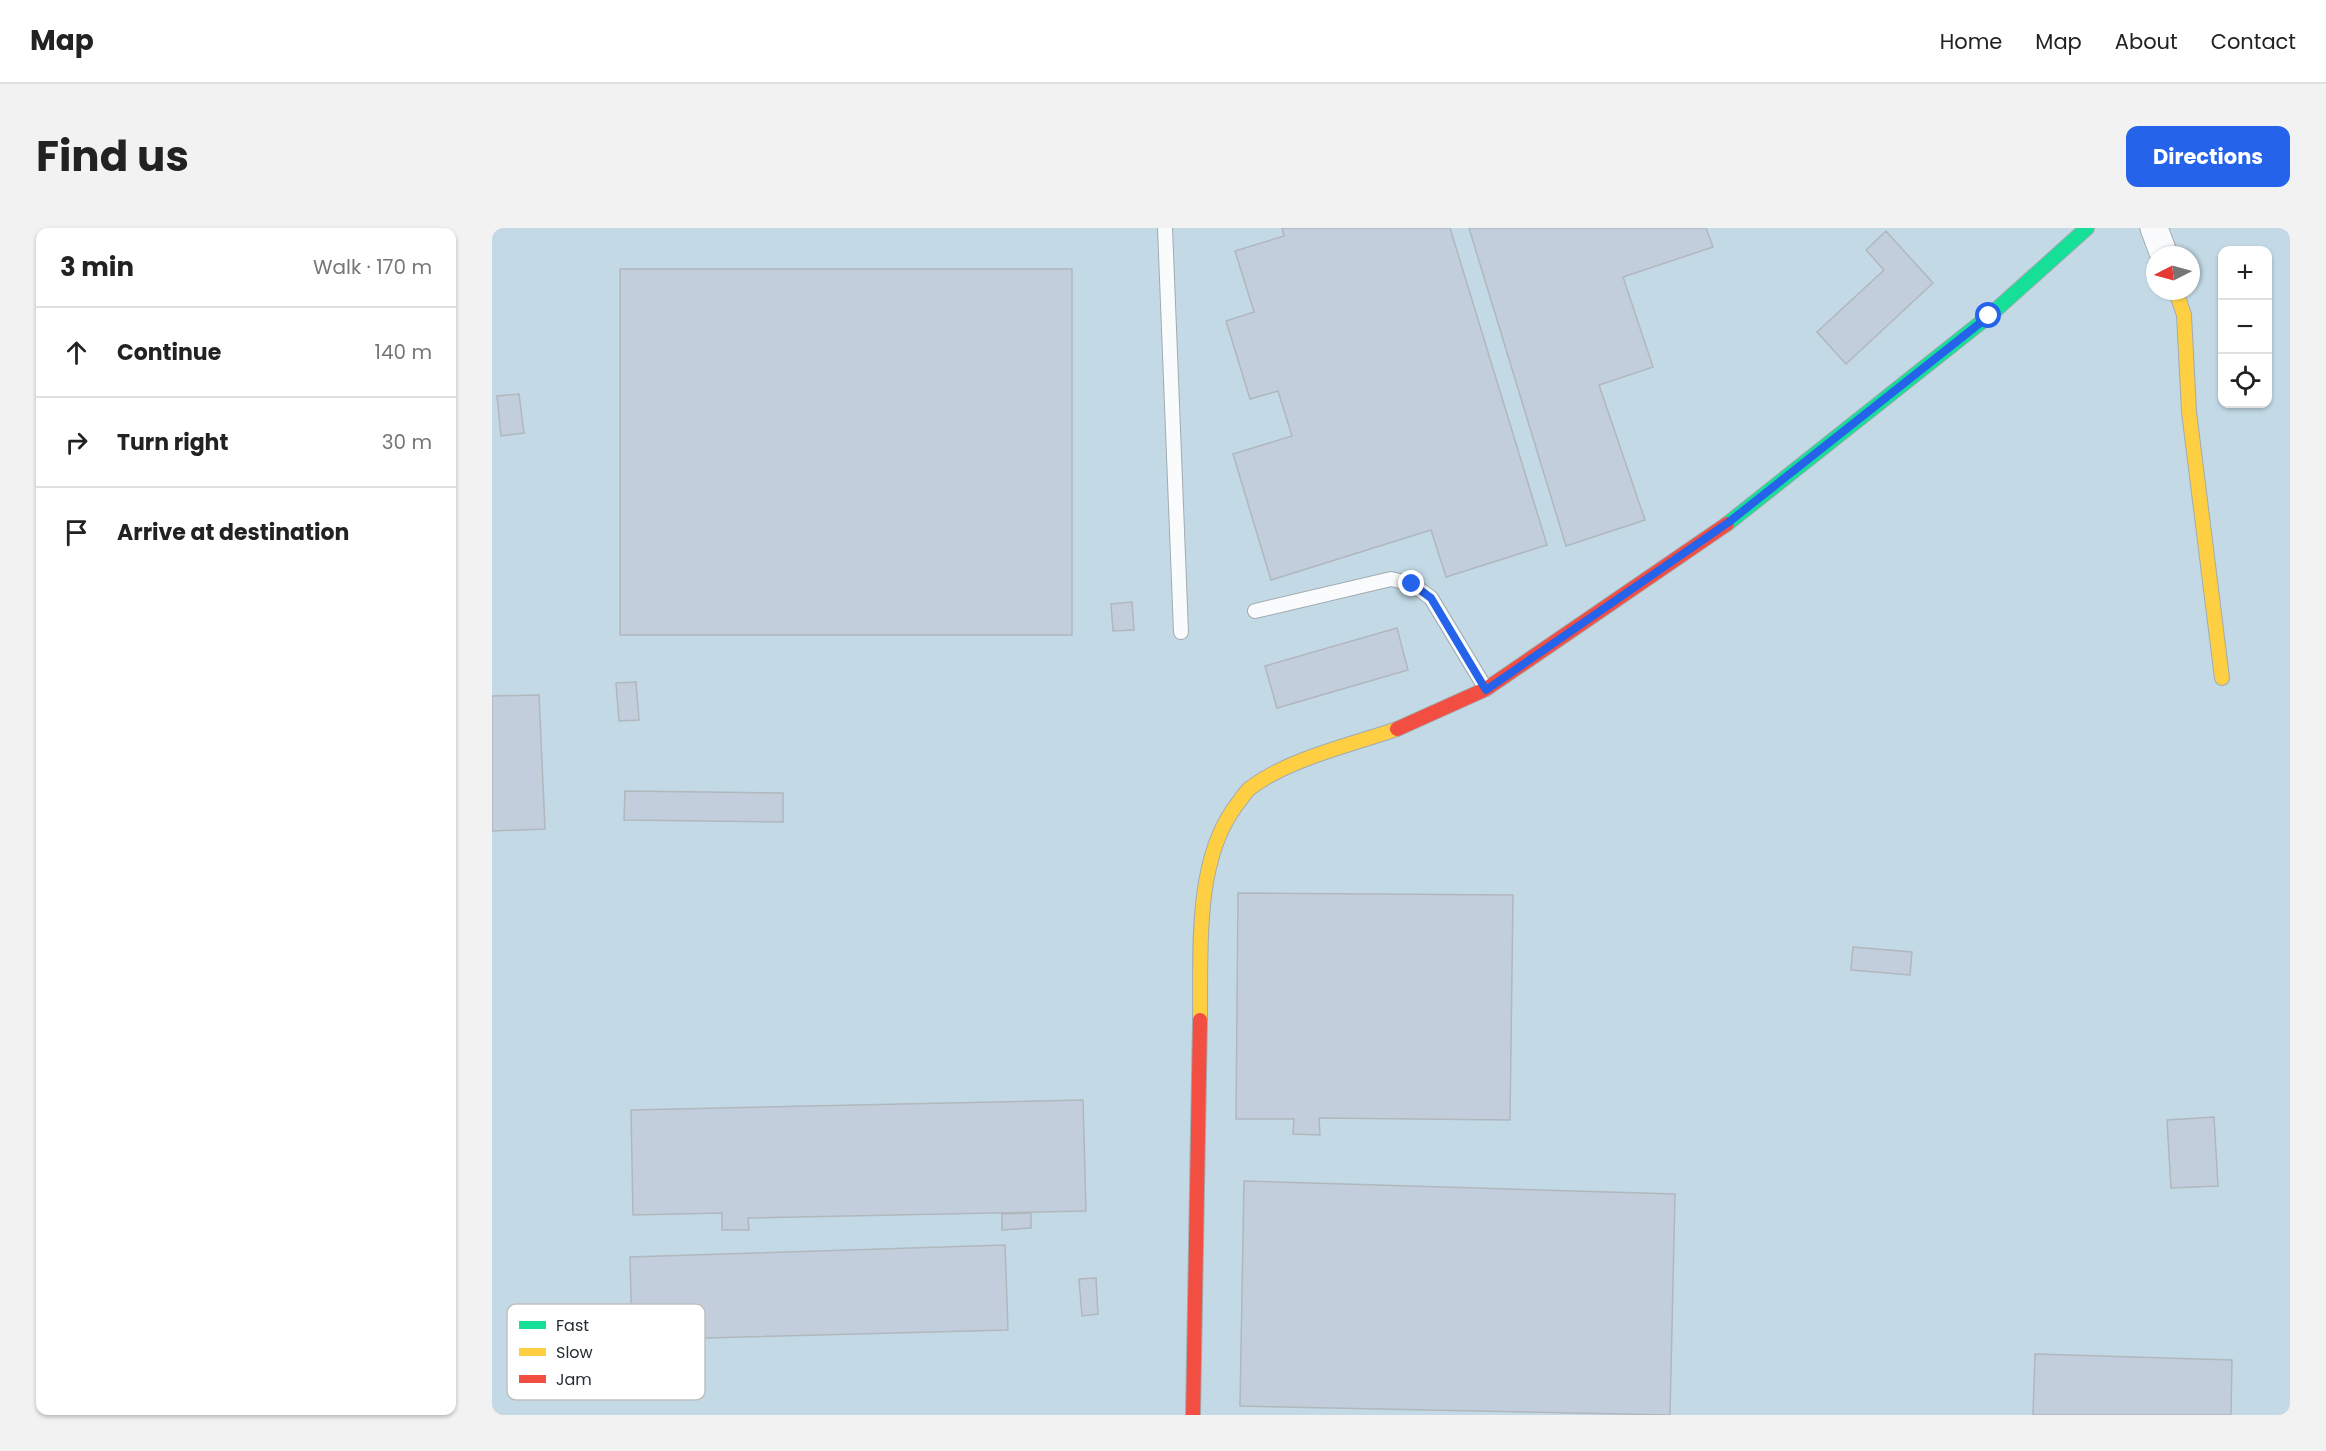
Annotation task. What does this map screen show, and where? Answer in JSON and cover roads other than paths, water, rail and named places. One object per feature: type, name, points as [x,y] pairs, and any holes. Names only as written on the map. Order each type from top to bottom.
[{"type":"street","points":[[1193,1415],[1201,930],[1210,862],[1223,824],[1248,790],[1289,767],[1397,729],[1486,690],[1729,522],[1989,316],[2088,228]]},
{"type":"street","points":[[2154,228],[2161,246]]},
{"type":"street","points":[[2179,300],[2184,315],[2189,412],[2222,678]]},
{"type":"lane","points":[[1165,228],[1181,632]]},
{"type":"lane","points":[[1255,611],[1391,579],[1412,584],[1431,598],[1486,690]]}]
